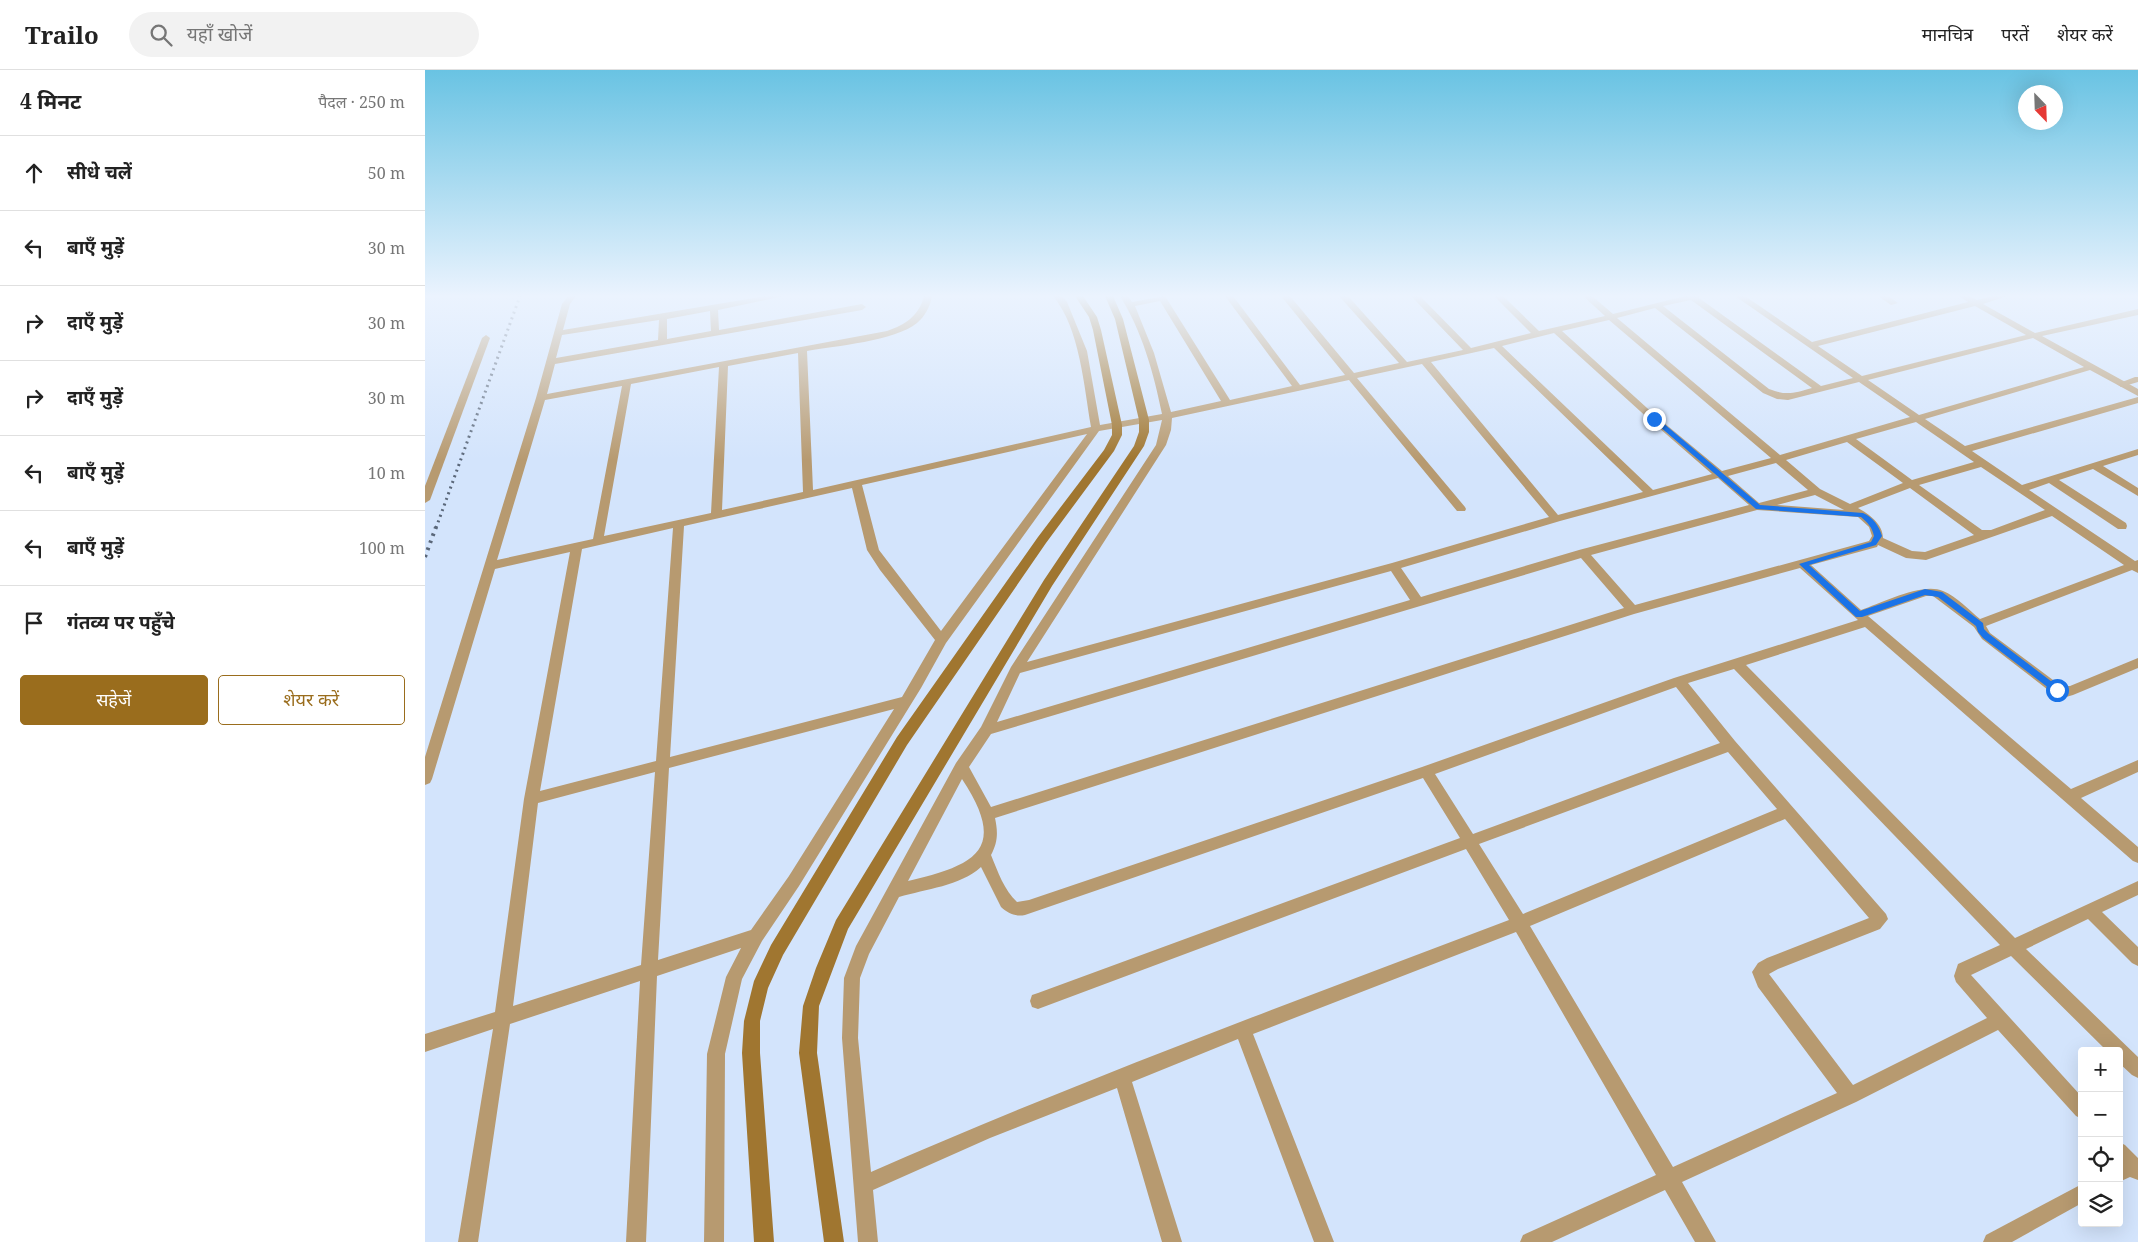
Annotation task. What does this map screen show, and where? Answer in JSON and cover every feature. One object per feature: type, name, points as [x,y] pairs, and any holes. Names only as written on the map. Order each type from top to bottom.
[{"type":"street","points":[[425,500],[481,351]]},
{"type":"street","points":[[425,779],[555,351]]},
{"type":"street","points":[[551,362],[614,351]]},
{"type":"street","points":[[541,398],[793,351]]},
{"type":"street","points":[[802,351],[808,494]]},
{"type":"street","points":[[714,1242],[716,1054],[734,977],[756,936],[794,881],[941,640],[1097,429],[1083,351]]},
{"type":"street","points":[[764,1242],[751,1053],[752,1021],[761,987],[777,950],[902,741],[1042,540],[1109,451],[1117,434],[1117,425],[1101,351]]},
{"type":"street","points":[[834,1242],[808,1053],[811,1006],[823,968],[842,925],[1043,591],[1139,446],[1144,432],[1144,420],[1127,351]]},
{"type":"street","points":[[868,1242],[850,1038],[852,978],[862,951],[961,767],[986,730],[1015,670],[1161,445],[1166,432],[1167,416],[1159,382],[1147,351]]},
{"type":"street","points":[[1194,351],[1227,403]]},
{"type":"street","points":[[1270,351],[1298,388]]},
{"type":"street","points":[[1331,351],[1461,509]]},
{"type":"street","points":[[1392,351],[1405,365]]},
{"type":"street","points":[[490,566],[1097,429],[1167,416],[1469,351]]},
{"type":"street","points":[[1502,351],[1651,494]]},
{"type":"street","points":[[1579,351],[1654,419],[1758,507],[1863,515]]},
{"type":"street","points":[[987,814],[1632,610],[1873,544],[1878,536],[1876,529],[1863,515],[1816,491],[1652,351]]},
{"type":"street","points":[[1715,351],[1773,395],[1788,397],[1974,351]]},
{"type":"street","points":[[1767,351],[1820,390]]},
{"type":"street","points":[[1819,351],[2136,567]]},
{"type":"street","points":[[2063,351],[2138,393]]},
{"type":"street","points":[[1425,360],[1556,519]]},
{"type":"street","points":[[716,514],[724,364]]},
{"type":"street","points":[[1015,670],[1778,459],[2092,367]]},
{"type":"street","points":[[599,541],[627,382]]},
{"type":"street","points":[[1963,450],[2138,400]]},
{"type":"street","points":[[1848,438],[1972,530],[1987,535]]},
{"type":"street","points":[[2021,489],[2138,453]]},
{"type":"street","points":[[1849,508],[1911,484],[1982,463]]},
{"type":"street","points":[[2095,466],[2138,493]]},
{"type":"street","points":[[2051,480],[2122,526]]},
{"type":"street","points":[[856,484],[873,550],[941,640]]},
{"type":"street","points":[[986,730],[1583,553],[1816,491]]},
{"type":"street","points":[[1876,540],[1910,555],[1926,556],[2054,511]]},
{"type":"street","points":[[636,1242],[649,971],[679,523]]},
{"type":"street","points":[[468,1242],[503,1018],[531,798],[577,545]]},
{"type":"street","points":[[1583,553],[1632,610]]},
{"type":"street","points":[[1803,564],[1863,619],[2138,856]]},
{"type":"street","points":[[1394,566],[1418,602]]},
{"type":"street","points":[[1980,625],[1985,621],[2136,567]]},
{"type":"street","points":[[984,856],[1002,897],[1009,905],[1016,909],[1029,907],[1863,619],[1925,592],[1940,594],[1980,625],[1981,630],[1986,636],[2057,690],[2066,692],[2073,690],[2138,664]]},
{"type":"street","points":[[1735,663],[2013,947],[2138,1069]]},
{"type":"street","points":[[1679,681],[1730,745],[1879,919],[1874,924],[1773,963],[1760,972],[1763,981],[1850,1096]]},
{"type":"street","points":[[531,798],[905,701]]},
{"type":"street","points":[[1038,1001],[1730,745]]},
{"type":"street","points":[[2068,797],[2138,766]]},
{"type":"street","points":[[894,891],[953,875],[972,866],[984,856],[990,844],[990,826],[987,814],[979,792],[961,767]]},
{"type":"street","points":[[1426,771],[1520,923],[1668,1180],[1706,1242]]},
{"type":"street","points":[[863,1185],[986,1131],[1243,1029],[1520,923],[1788,812]]},
{"type":"street","points":[[2078,1106],[1962,976],[1964,970],[2091,912],[2138,888]]},
{"type":"street","points":[[2091,912],[2138,958]]},
{"type":"street","points":[[425,1043],[756,936]]},
{"type":"street","points":[[1530,1242],[1850,1096],[2000,1020]]},
{"type":"street","points":[[1243,1029],[1324,1242]]},
{"type":"street","points":[[1122,1077],[1172,1242]]},
{"type":"street","points":[[2123,1158],[2130,1170]]},
{"type":"street","points":[[1993,1242],[2078,1195]]},
{"type":"lane","points":[[2121,384],[2138,379]]},
{"type":"railway","points":[[436,528],[500,351]]},
{"type":"railway","points":[[425,557],[436,527]]},
{"type":"route","points":[[1654,419],[1758,507],[1863,515],[1870,520],[1878,536],[1873,544],[1803,564],[1859,615],[1925,592],[1940,594],[1980,625],[1981,630],[1986,636],[2057,690]]}]
